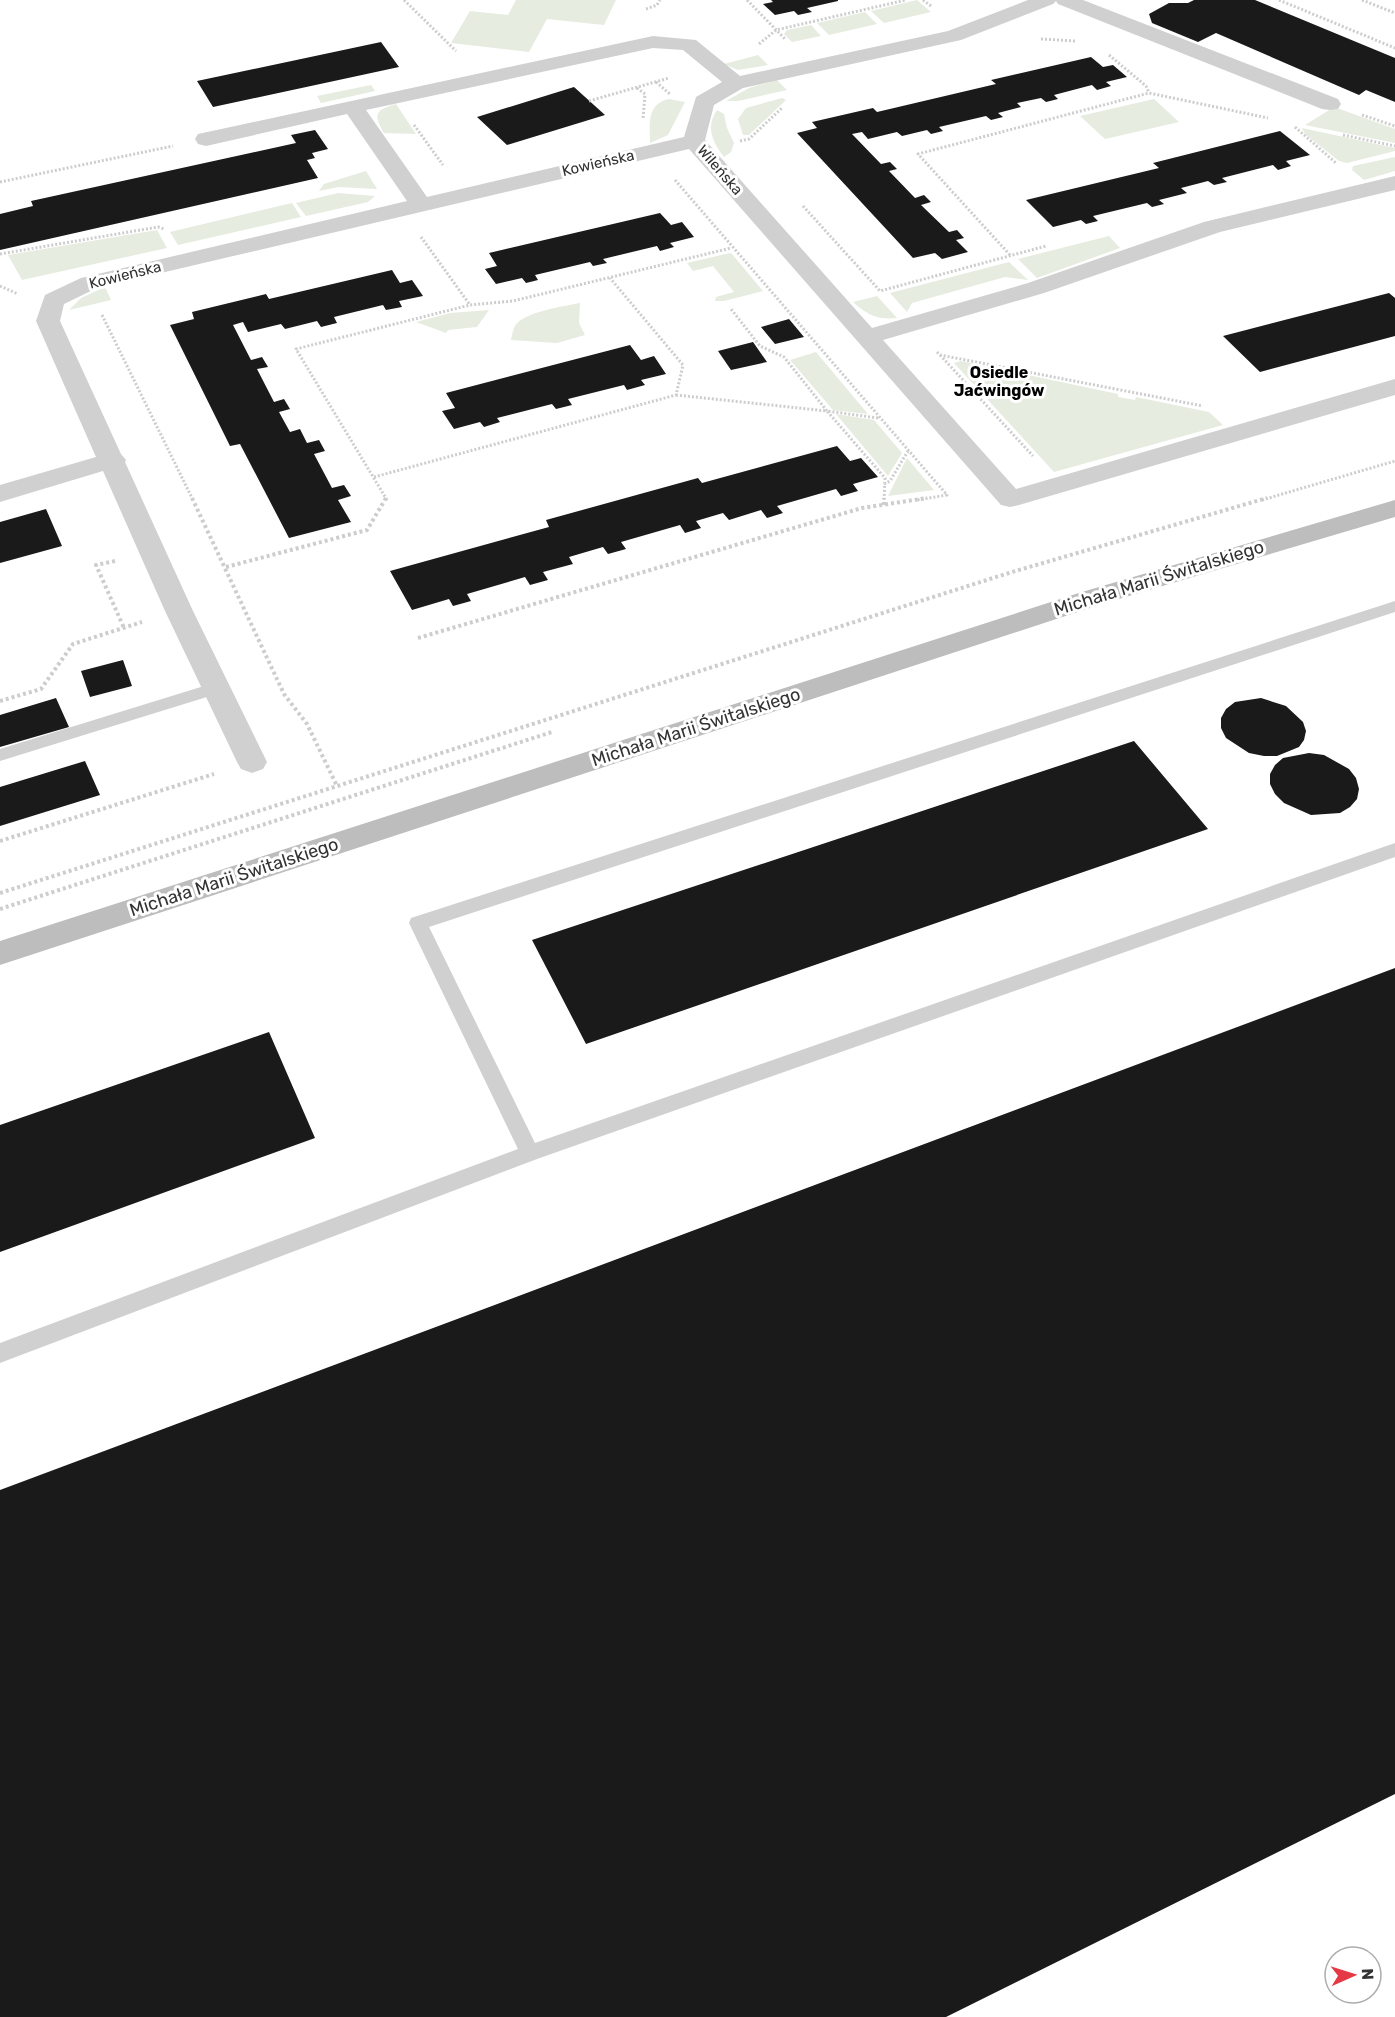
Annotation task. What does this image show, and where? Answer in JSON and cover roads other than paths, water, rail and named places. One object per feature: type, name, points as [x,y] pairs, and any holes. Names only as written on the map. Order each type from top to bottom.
[{"type":"main road","name":"Michała Marii Świtalskiego","points":[[0,953],[1092,598],[1395,508]]},
{"type":"street","name":"Wileńska","points":[[1046,0],[954,36],[736,83],[704,102],[694,141],[1010,499],[1395,387]]},
{"type":"street","points":[[1065,0],[1329,104]]},
{"type":"street","points":[[206,139],[652,42],[689,44],[736,83]]},
{"type":"street","points":[[353,106],[420,205]]},
{"type":"street","name":"Kowieńska","points":[[252,762],[179,611],[113,460],[48,321],[54,300],[89,282],[694,141]]},
{"type":"street","points":[[866,337],[1036,288],[1212,227],[1395,183]]},
{"type":"street","points":[[0,494],[113,460]]},
{"type":"lane","points":[[530,1153],[418,923],[1394,608]]},
{"type":"lane","points":[[0,756],[217,688]]},
{"type":"lane","points":[[0,1353],[530,1153],[1395,850]]},
{"type":"district","name":"Osiedle Jaćwingów","points":[[999,381]]}]
